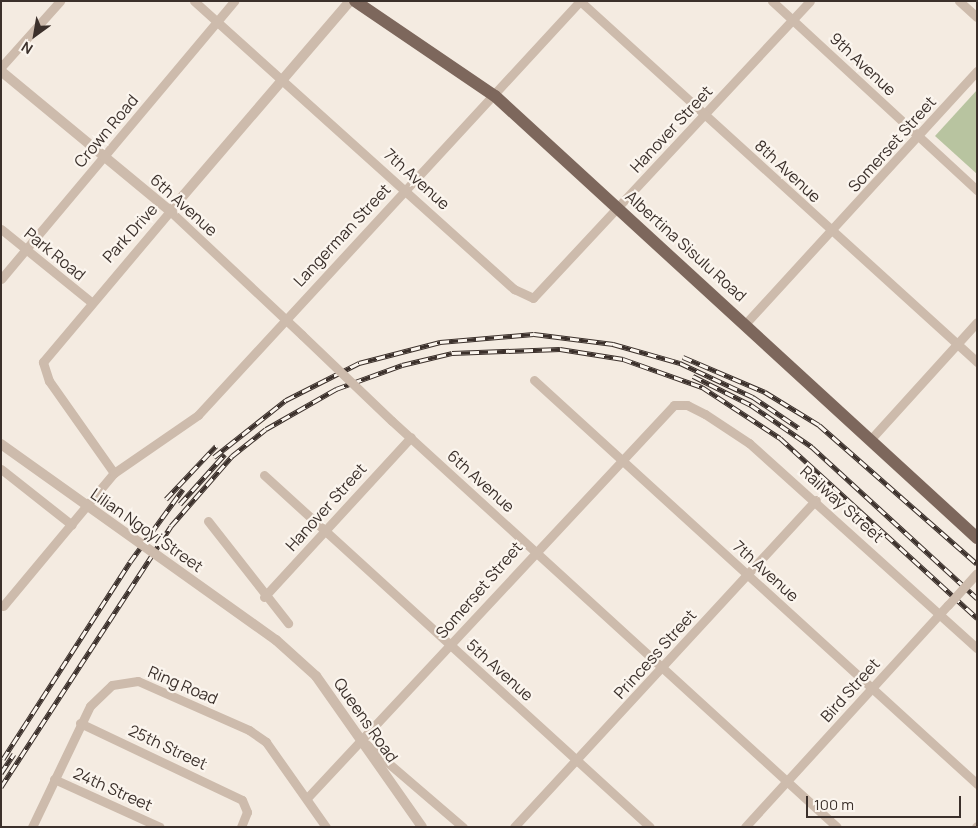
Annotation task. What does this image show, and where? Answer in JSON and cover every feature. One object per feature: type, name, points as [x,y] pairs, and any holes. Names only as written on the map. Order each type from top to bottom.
[{"type":"main road","name":"Albertina Sisulu Road","points":[[355,1],[495,96],[746,323],[977,538]]},
{"type":"street","points":[[2,69],[60,1]]},
{"type":"street","name":"7th Avenue","points":[[194,1],[406,188],[514,289],[533,298]]},
{"type":"street","name":"Crown Road","points":[[1,279],[234,1]]},
{"type":"street","name":"Park Drive","points":[[114,473],[42,368],[49,351],[90,301],[170,211],[282,78],[350,1]]},
{"type":"street","name":"Langerman Street","points":[[3,606],[114,473],[198,415],[284,319],[495,96],[580,1]]},
{"type":"street","name":"8th Avenue","points":[[580,1],[977,362]]},
{"type":"street","name":"9th Avenue","points":[[772,1],[977,190]]},
{"type":"street","name":"Hanover Street","points":[[533,298],[619,208],[810,1]]},
{"type":"street","points":[[960,1],[977,17]]},
{"type":"street","name":"6th Avenue","points":[[2,69],[170,211],[392,420],[837,827]]},
{"type":"street","name":"Somerset Street","points":[[746,323],[833,232],[977,71]]},
{"type":"street","name":"Park Road","points":[[1,229],[90,301]]},
{"type":"street","points":[[870,440],[977,322]]},
{"type":"street","name":"7th Avenue","points":[[534,380],[977,784]]},
{"type":"street","name":"Somerset Street","points":[[308,797],[451,645],[534,550],[674,405]]},
{"type":"street","name":"Railway Street","points":[[674,405],[687,405],[732,431],[816,500],[977,648]]},
{"type":"street","name":"Hanover Street","points":[[264,597],[411,437]]},
{"type":"street","name":"Lilian Ngoyi Street","points":[[1,444],[276,640]]},
{"type":"street","points":[[3,473],[72,525]]},
{"type":"street","name":"5th Avenue","points":[[264,475],[650,827]]},
{"type":"street","name":"Princess Street","points":[[514,827],[578,761],[816,500]]},
{"type":"street","points":[[208,521],[264,597],[288,623]]},
{"type":"street","name":"Bird Street","points":[[745,827],[977,573]]},
{"type":"street","name":"Queens Road","points":[[276,640],[316,676],[422,827]]},
{"type":"street","name":"Ring Road","points":[[32,827],[80,723],[97,697],[112,685],[138,681],[151,685],[266,742],[308,797],[326,827]]},
{"type":"street","name":"25th Street","points":[[80,723],[242,800],[248,812],[241,827]]},
{"type":"street","points":[[362,741],[463,827]]},
{"type":"street","name":"24th Street","points":[[54,779],[160,827]]},
{"type":"green space","points":[[977,90],[977,174],[935,136]]},
{"type":"railway","points":[[214,457],[286,400],[359,363],[440,342],[534,334],[613,344],[680,363],[753,397],[799,428]]},
{"type":"railway","points":[[1,787],[171,526],[232,456],[266,429],[336,389],[402,365],[452,353],[560,349],[623,359],[702,387],[780,438],[977,618]]},
{"type":"railway","points":[[683,357],[765,392],[819,425],[977,564]]},
{"type":"railway","points":[[693,376],[751,405],[812,447],[977,598]]},
{"type":"railway","points":[[166,499],[216,446]]},
{"type":"railway","points":[[180,504],[225,454]]},
{"type":"railway","points":[[3,759],[130,562],[183,489]]},
{"type":"railway","points":[[1,773],[14,754]]}]
